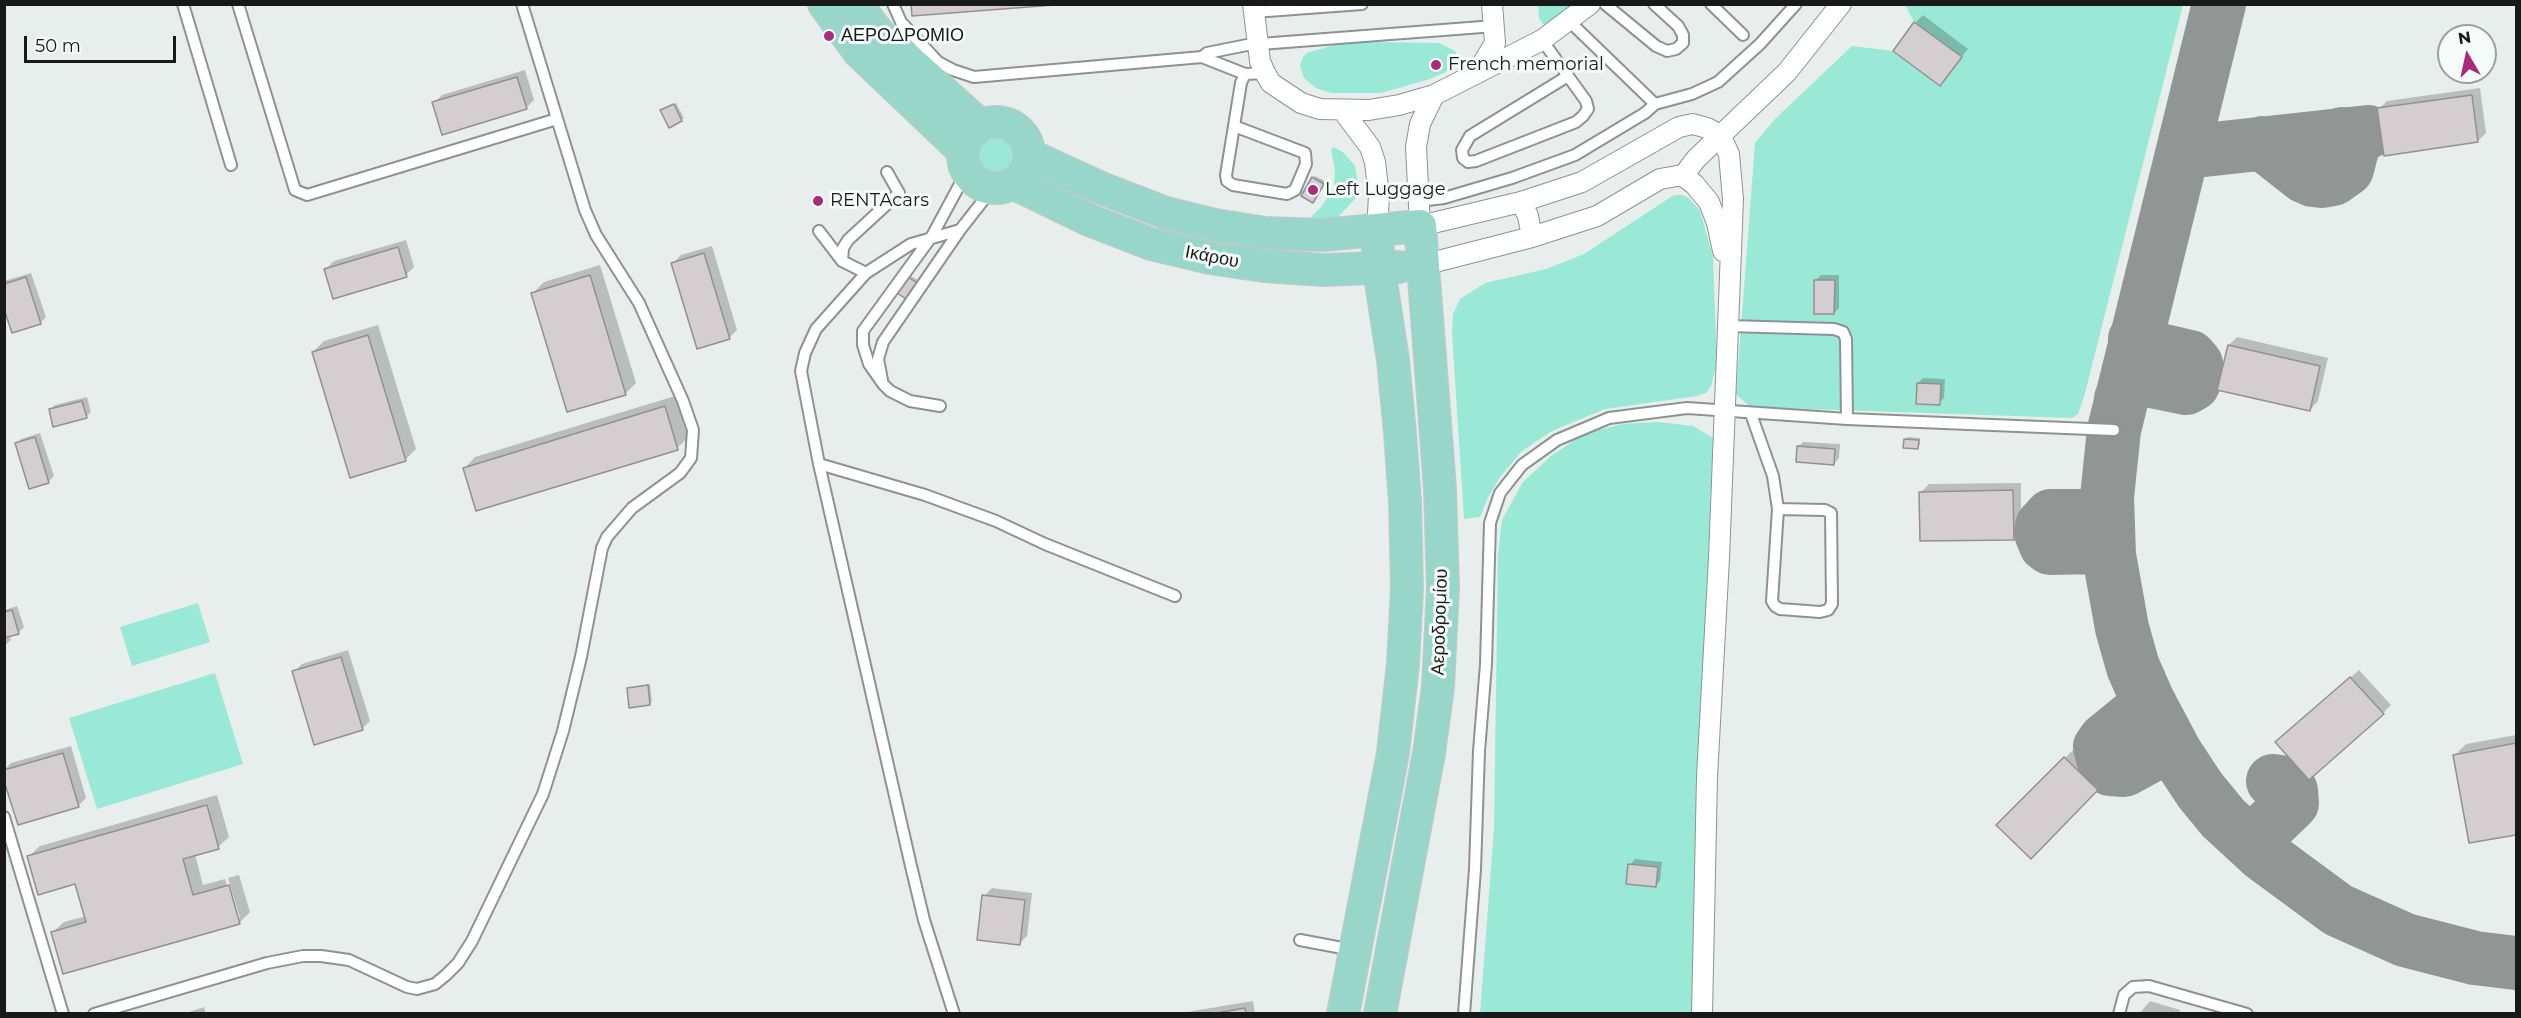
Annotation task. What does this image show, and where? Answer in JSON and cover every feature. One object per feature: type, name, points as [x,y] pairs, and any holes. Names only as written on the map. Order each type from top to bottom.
[{"type":"main road","points":[[824,4],[859,52],[965,161],[983,185],[1003,186],[1022,176],[1029,155],[1027,144],[1022,134],[1003,123],[981,126],[966,141],[965,161]]},
{"type":"main road","points":[[856,4],[881,36],[981,126]]},
{"type":"main road","name":"Ικάρου","points":[[1029,155],[1101,188],[1166,213],[1215,225],[1265,233],[1322,235],[1377,230],[1420,214]]},
{"type":"main road","name":"Ικάρου","points":[[1003,186],[1151,244],[1200,255],[1264,266],[1323,270],[1423,265]]},
{"type":"main road","name":"Αεροδρομίου","points":[[1380,1014],[1427,764],[1438,687],[1443,588],[1440,489],[1420,214]]},
{"type":"main road","name":"Αεροδρομίου","points":[[1343,1014],[1394,753],[1403,664],[1407,589],[1401,444],[1393,360],[1379,269],[1377,230]]},
{"type":"street","points":[[1477,73],[1485,64],[1495,43],[1492,4]]},
{"type":"street","points":[[1253,8],[1257,44],[1265,73],[1271,83],[1301,103],[1320,109],[1343,111],[1399,105],[1434,95],[1460,84],[1542,40],[1590,4]]},
{"type":"street","points":[[1683,176],[1720,135],[1787,72],[1841,4]]},
{"type":"street","points":[[1434,95],[1420,124],[1416,147],[1420,214],[1521,202],[1582,182],[1679,127],[1693,124],[1720,135],[1729,154],[1733,199],[1719,558],[1707,789],[1702,1014]]},
{"type":"street","points":[[1343,111],[1370,147],[1375,162],[1379,196],[1377,230]]},
{"type":"street","points":[[1423,265],[1532,237],[1597,216],[1660,179],[1683,176],[1694,184],[1709,202],[1721,238],[1728,286]]},
{"type":"street","points":[[1521,202],[1528,216],[1532,237]]},
{"type":"lane","points":[[183,4],[231,165]]},
{"type":"lane","points":[[237,4],[295,190],[307,195],[557,119]]},
{"type":"lane","points":[[94,1014],[267,963],[303,956],[349,960],[407,987],[427,988],[435,984],[458,963],[472,941],[534,815],[550,773],[581,657],[602,548],[613,528],[632,508],[685,468],[693,448],[693,430],[687,411],[649,325],[626,280],[596,235],[587,216],[522,4]]},
{"type":"lane","points":[[893,4],[901,22],[938,62],[974,77],[1202,57],[1219,50],[1257,44],[1495,26]]},
{"type":"lane","points":[[1253,8],[1362,4]]},
{"type":"lane","points":[[1605,4],[1656,46],[1667,51],[1676,49],[1683,43],[1683,35],[1678,26],[1654,4]]},
{"type":"lane","points":[[1711,4],[1743,35]]},
{"type":"lane","points":[[1420,214],[1444,198],[1575,155],[1645,113],[1655,104],[1692,94],[1718,82],[1738,66],[1796,4]]},
{"type":"lane","points":[[1569,21],[1655,104]]},
{"type":"lane","points":[[1542,40],[1568,76],[1586,101],[1588,109],[1576,122],[1476,161],[1468,162],[1463,158],[1462,150],[1470,136],[1568,76]]},
{"type":"lane","points":[[1202,57],[1245,74],[1265,73]]},
{"type":"lane","points":[[1234,126],[1305,153],[1306,164],[1295,190],[1287,194],[1233,185],[1227,181],[1226,175],[1241,83],[1245,74]]},
{"type":"lane","points":[[940,406],[910,401],[890,391],[882,384],[869,364],[862,345],[863,331],[932,236],[965,161]]},
{"type":"lane","points":[[842,261],[843,248],[848,240],[899,194],[887,172]]},
{"type":"lane","points":[[882,384],[878,359],[883,342],[960,230],[1003,186]]},
{"type":"lane","points":[[954,1014],[921,910],[819,464],[801,371],[805,353],[816,329],[866,273],[911,244],[932,236],[960,230]]},
{"type":"lane","points":[[819,231],[842,261],[866,273]]},
{"type":"lane","points":[[1728,326],[1834,328],[1843,332],[1846,339],[1847,419]]},
{"type":"lane","points":[[1464,1014],[1475,869],[1479,751],[1486,664],[1488,540],[1490,523],[1500,493],[1522,465],[1571,433],[1599,422],[1627,414],[1687,408],[1847,419],[2114,430]]},
{"type":"lane","points":[[1750,414],[1773,476],[1778,509],[1772,601],[1780,609],[1820,612],[1828,610],[1832,604],[1831,513],[1825,510],[1778,509]]},
{"type":"lane","points":[[819,464],[926,495],[1175,596]]},
{"type":"lane","points":[[4,817],[63,1014]]},
{"type":"lane","points":[[1300,940],[1356,951]]},
{"type":"lane","points":[[2119,1014],[2124,995],[2133,987],[2149,986],[2247,1014]]},
{"type":"green space","points":[[1538,5],[1581,5],[1546,26],[1539,18]]},
{"type":"green space","points":[[1905,5],[2183,5],[2084,397],[2078,414],[2072,418],[1750,407],[1736,394],[1755,143],[1775,119],[1852,46],[1893,51],[1940,86],[1961,57],[1914,22]]},
{"type":"green space","points":[[1364,42],[1439,43],[1455,51],[1459,59],[1450,70],[1430,79],[1381,93],[1331,93],[1316,88],[1304,78],[1300,66],[1307,53],[1334,45]]},
{"type":"green space","points":[[996,138],[1008,143],[1013,155],[1008,167],[996,172],[984,167],[979,155],[984,143]]},
{"type":"green space","points":[[1334,147],[1344,153],[1355,166],[1358,183],[1356,192],[1334,186],[1335,170],[1331,149]]},
{"type":"green space","points":[[1333,189],[1355,197],[1355,199],[1338,217],[1327,220],[1308,220],[1322,206]]},
{"type":"green space","points":[[1674,195],[1689,198],[1700,211],[1713,257],[1717,362],[1711,386],[1706,393],[1697,396],[1605,409],[1552,431],[1522,451],[1500,477],[1480,517],[1464,519],[1452,333],[1453,314],[1460,299],[1485,283],[1546,269],[1584,254]]},
{"type":"green space","points":[[1658,422],[1693,426],[1713,438],[1697,845],[1693,1013],[1480,1014],[1494,828],[1498,555],[1502,520],[1523,482],[1551,456],[1584,434],[1622,424]]},
{"type":"green space","points":[[198,603],[210,642],[132,666],[120,627]]},
{"type":"green space","points":[[215,673],[243,764],[97,809],[69,718]]},
{"type":"building","points":[[911,4],[1067,4],[912,16]]},
{"type":"building","points":[[1914,22],[1962,57],[1940,86],[1893,51]]},
{"type":"building","points":[[517,77],[527,109],[442,135],[432,102]]},
{"type":"building","points":[[2472,95],[2478,142],[2384,156],[2377,108]]},
{"type":"building","points":[[674,104],[682,121],[669,128],[660,110]]},
{"type":"building","name":"Left Luggage","points":[[1312,177],[1324,184],[1313,203],[1301,196]]},
{"type":"building","points":[[398,247],[407,277],[333,299],[324,269]]},
{"type":"building","points":[[704,253],[730,339],[697,349],[671,263]]},
{"type":"building","points":[[590,275],[626,395],[567,412],[531,293]]},
{"type":"building","points":[[26,277],[41,324],[12,333],[4,309],[4,284]]},
{"type":"building","points":[[908,277],[920,285],[909,301],[897,293]]},
{"type":"building","points":[[1814,280],[1835,280],[1834,314],[1814,314]]},
{"type":"building","points":[[368,335],[406,461],[350,478],[312,352]]},
{"type":"building","points":[[2228,345],[2320,366],[2310,411],[2217,390]]},
{"type":"building","points":[[1917,383],[1941,384],[1940,405],[1916,404]]},
{"type":"building","points":[[82,401],[87,418],[53,427],[49,409]]},
{"type":"building","points":[[665,406],[678,450],[476,511],[463,468]]},
{"type":"building","points":[[35,437],[49,483],[29,489],[15,443]]},
{"type":"building","points":[[1904,439],[1919,440],[1918,449],[1903,448]]},
{"type":"building","points":[[1797,446],[1835,449],[1834,465],[1796,462]]},
{"type":"building","points":[[2013,490],[2014,540],[1920,541],[1919,492]]},
{"type":"building","points":[[12,610],[19,634],[4,638],[4,612]]},
{"type":"building","points":[[341,657],[363,730],[314,745],[292,671]]},
{"type":"building","points":[[2350,677],[2384,714],[2309,780],[2275,742]]},
{"type":"building","points":[[648,685],[650,705],[629,708],[627,688]]},
{"type":"building","points":[[2516,743],[2516,835],[2469,843],[2453,755]]},
{"type":"building","points":[[63,753],[79,807],[18,825],[4,781],[4,770]]},
{"type":"building","points":[[2064,757],[2098,790],[2031,859],[1996,825]]},
{"type":"building","points":[[207,805],[219,849],[183,859],[193,895],[229,885],[240,924],[63,974],[51,932],[86,922],[75,884],[38,895],[27,856]]},
{"type":"building","points":[[1628,864],[1658,867],[1656,887],[1626,884]]},
{"type":"building","points":[[982,895],[1025,900],[1020,945],[977,940]]},
{"type":"building","points":[[1245,1008],[1246,1014],[1211,1014]]},
{"type":"taxiway","points":[[2219,4],[2114,430],[2107,497],[2109,555],[2122,628],[2133,667],[2175,752],[2200,790],[2223,818],[2262,854],[2338,910],[2405,940],[2475,958],[2516,963]]},
{"type":"taxiway","points":[[2185,142],[2195,151],[2368,132]]},
{"type":"taxiway","points":[[2262,143],[2304,176],[2322,181],[2333,179],[2347,169],[2352,150],[2347,138],[2342,134]]},
{"type":"taxiway","points":[[2121,399],[2131,384],[2142,379],[2186,388],[2193,384],[2198,372],[2196,364],[2190,357],[2147,347],[2135,339]]},
{"type":"taxiway","points":[[2107,509],[2097,516],[2051,516],[2042,526],[2041,533],[2046,545],[2050,548],[2097,547],[2109,555]]},
{"type":"taxiway","points":[[2148,701],[2143,709],[2105,740],[2100,747],[2104,762],[2110,769],[2124,770],[2161,750],[2166,735]]},
{"type":"taxiway","points":[[2239,833],[2250,835],[2263,831],[2292,803],[2291,791],[2280,782],[2273,781]]},
{"type":"place","name":"ΑΕΡΟΔΡΟΜΙΟ","points":[[829,36]]},
{"type":"place","name":"French memorial","points":[[1436,65]]},
{"type":"place","name":"Left Luggage","points":[[1313,190]]},
{"type":"place","name":"RENTAcars","points":[[818,201]]}]
